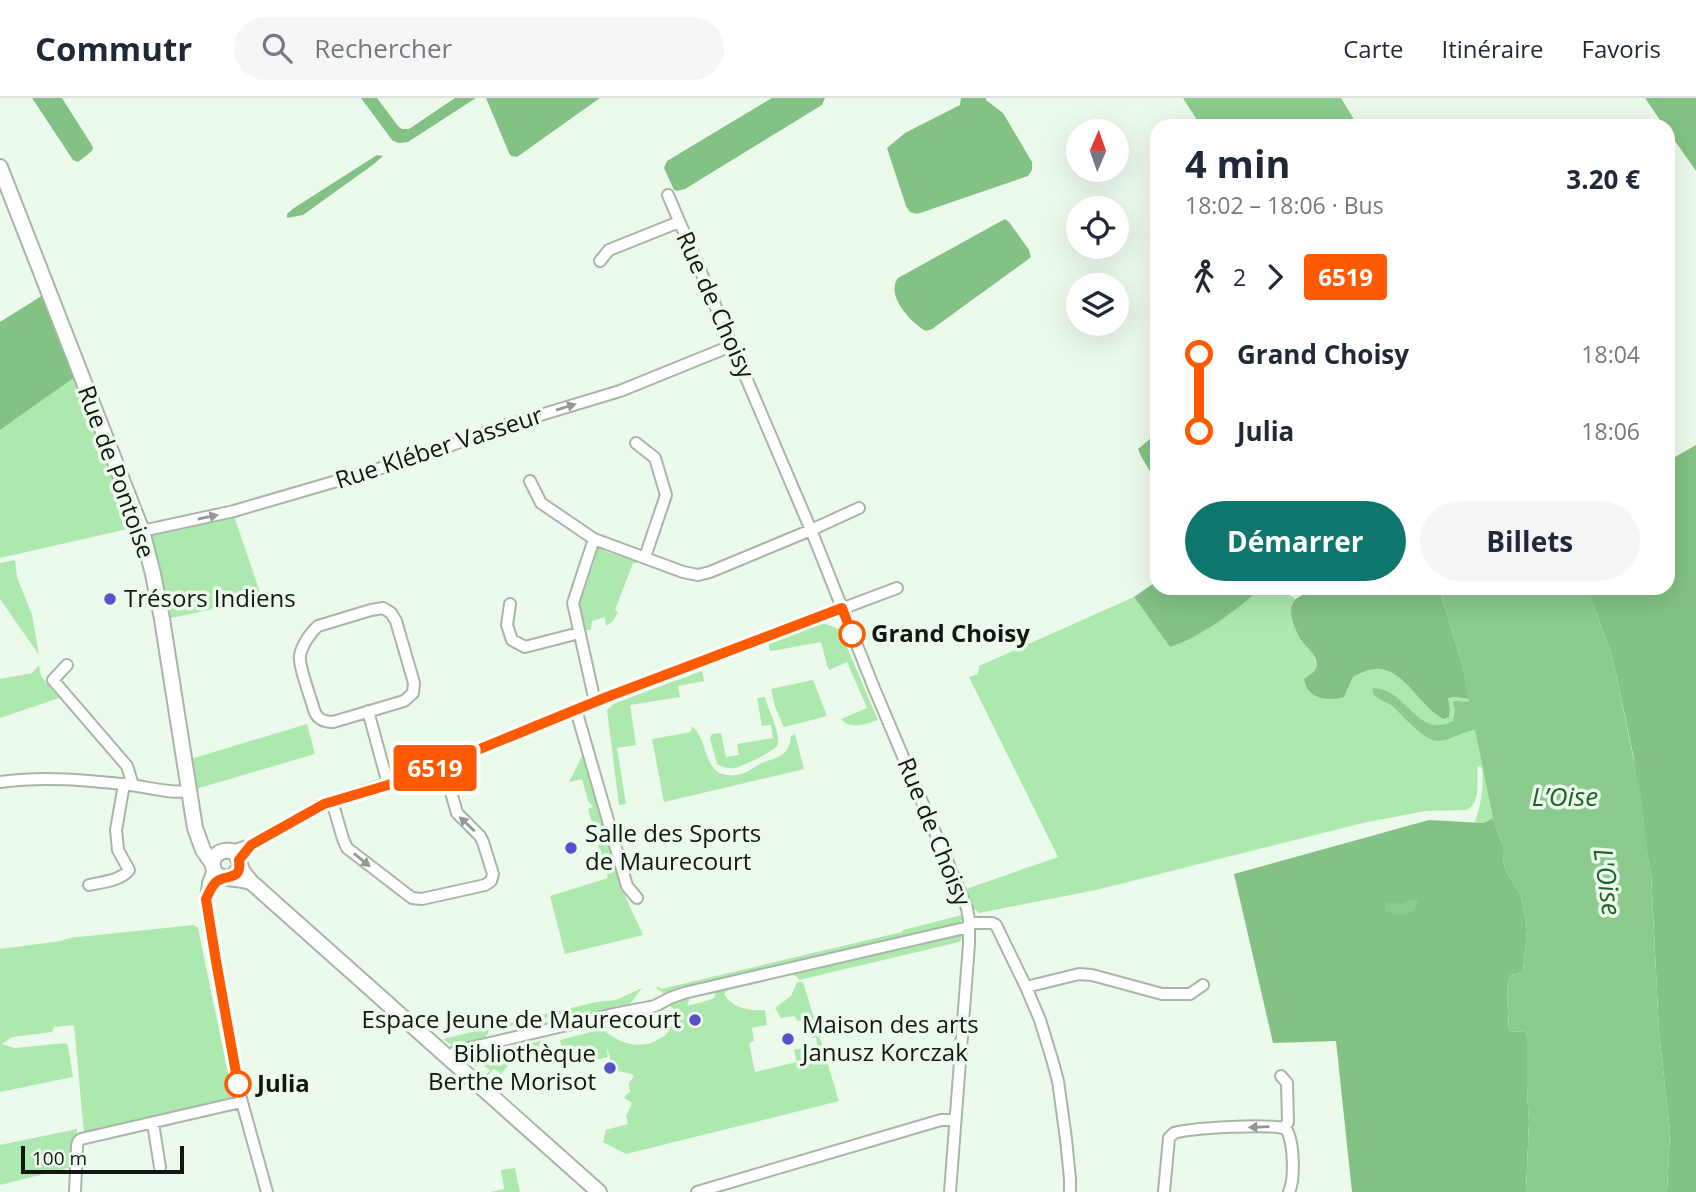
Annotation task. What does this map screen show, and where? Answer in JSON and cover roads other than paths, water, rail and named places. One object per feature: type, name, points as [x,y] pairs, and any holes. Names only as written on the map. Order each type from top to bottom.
[{"type":"main road","name":"Rue de Pontoise","points":[[0,167],[142,531],[162,619],[196,830],[203,850],[220,872]]},
{"type":"main road","points":[[196,830],[211,847],[233,857],[251,882],[599,1192]]},
{"type":"main road","points":[[220,872],[217,854],[233,857]]},
{"type":"main road","points":[[220,872],[237,873],[233,857]]},
{"type":"main road","points":[[220,872],[251,882]]},
{"type":"street","name":"Rue de Choisy","points":[[668,195],[811,530],[967,908],[969,925],[950,1192]]},
{"type":"street","points":[[600,261],[609,250],[679,222]]},
{"type":"street","name":"Rue Kléber Vasseur","points":[[142,531],[234,512],[419,457],[504,426],[620,391],[732,346]]},
{"type":"street","points":[[636,443],[655,458],[666,495],[645,557]]},
{"type":"street","points":[[530,481],[541,503],[594,539],[698,575],[859,508]]},
{"type":"street","points":[[594,539],[572,603],[595,702]]},
{"type":"street","points":[[233,857],[324,804],[443,765],[595,702],[897,588]]},
{"type":"street","points":[[510,604],[507,625],[512,640],[525,646],[579,633]]},
{"type":"street","points":[[383,608],[391,613],[396,621],[414,690],[404,701],[368,711],[333,722],[320,719],[314,710],[300,657],[307,640],[318,626],[383,608]]},
{"type":"street","points":[[67,665],[52,680],[127,766],[128,784],[116,830],[118,850],[129,870],[125,875],[89,885]]},
{"type":"street","points":[[576,710],[627,886],[637,898]]},
{"type":"street","points":[[368,711],[388,785]]},
{"type":"street","points":[[332,801],[348,848],[412,898],[422,899],[485,885],[491,881],[493,874],[483,842],[457,813],[443,765]]},
{"type":"street","points":[[0,782],[58,778],[189,791]]},
{"type":"street","points":[[220,872],[208,883],[206,899],[241,1102],[267,1192]]},
{"type":"street","points":[[445,1053],[655,1006],[684,993],[969,925],[992,923],[996,925],[1040,1020],[1058,1080],[1070,1192]]},
{"type":"street","points":[[1026,987],[1079,974],[1162,994],[1190,994],[1203,985]]},
{"type":"street","points":[[1281,1076],[1287,1083],[1288,1122],[1284,1128]]},
{"type":"street","points":[[75,1192],[78,1142],[81,1139],[241,1102]]},
{"type":"street","points":[[697,1192],[941,1120],[955,1120]]},
{"type":"street","points":[[153,1123],[160,1167]]},
{"type":"street","points":[[1164,1192],[1169,1138],[1174,1133],[1277,1126],[1288,1131],[1291,1143],[1292,1183],[1289,1192]]},
{"type":"street","points":[[739,1180],[742,1192]]},
{"type":"water","points":[[1183,98],[1341,98],[1354,119],[1196,119]]},
{"type":"water","name":"L’Oise","points":[[1441,595],[1590,595],[1616,674],[1641,795],[1651,871],[1659,1032],[1670,1131],[1667,1192],[1526,1192],[1529,1121],[1527,1038],[1526,1032],[1509,1031],[1507,988],[1510,975],[1523,973],[1527,929],[1521,895],[1503,861],[1503,846],[1493,818],[1475,730],[1443,741],[1433,740],[1373,692],[1373,688],[1383,690],[1424,721],[1432,725],[1442,725],[1453,721],[1455,701],[1469,702],[1462,664]]},
{"type":"water","points":[[1412,900],[1418,903],[1413,912],[1393,914],[1385,911],[1387,902],[1401,904]]},
{"type":"place","name":"Trésors Indiens","points":[[110,599]]},
{"type":"place","name":"Grand Choisy","points":[[852,634]]},
{"type":"place","name":"Salle des Sports de Maurecourt","points":[[571,848]]},
{"type":"place","name":"Espace Jeune de Maurecourt","points":[[695,1020]]},
{"type":"place","name":"Maison des arts Janusz Korczak","points":[[788,1039]]},
{"type":"place","name":"Bibliothèque Berthe Morisot","points":[[610,1068]]},
{"type":"place","name":"Julia","points":[[238,1084]]},
{"type":"water label","name":"L'Oise","points":[[1607,882]]}]
